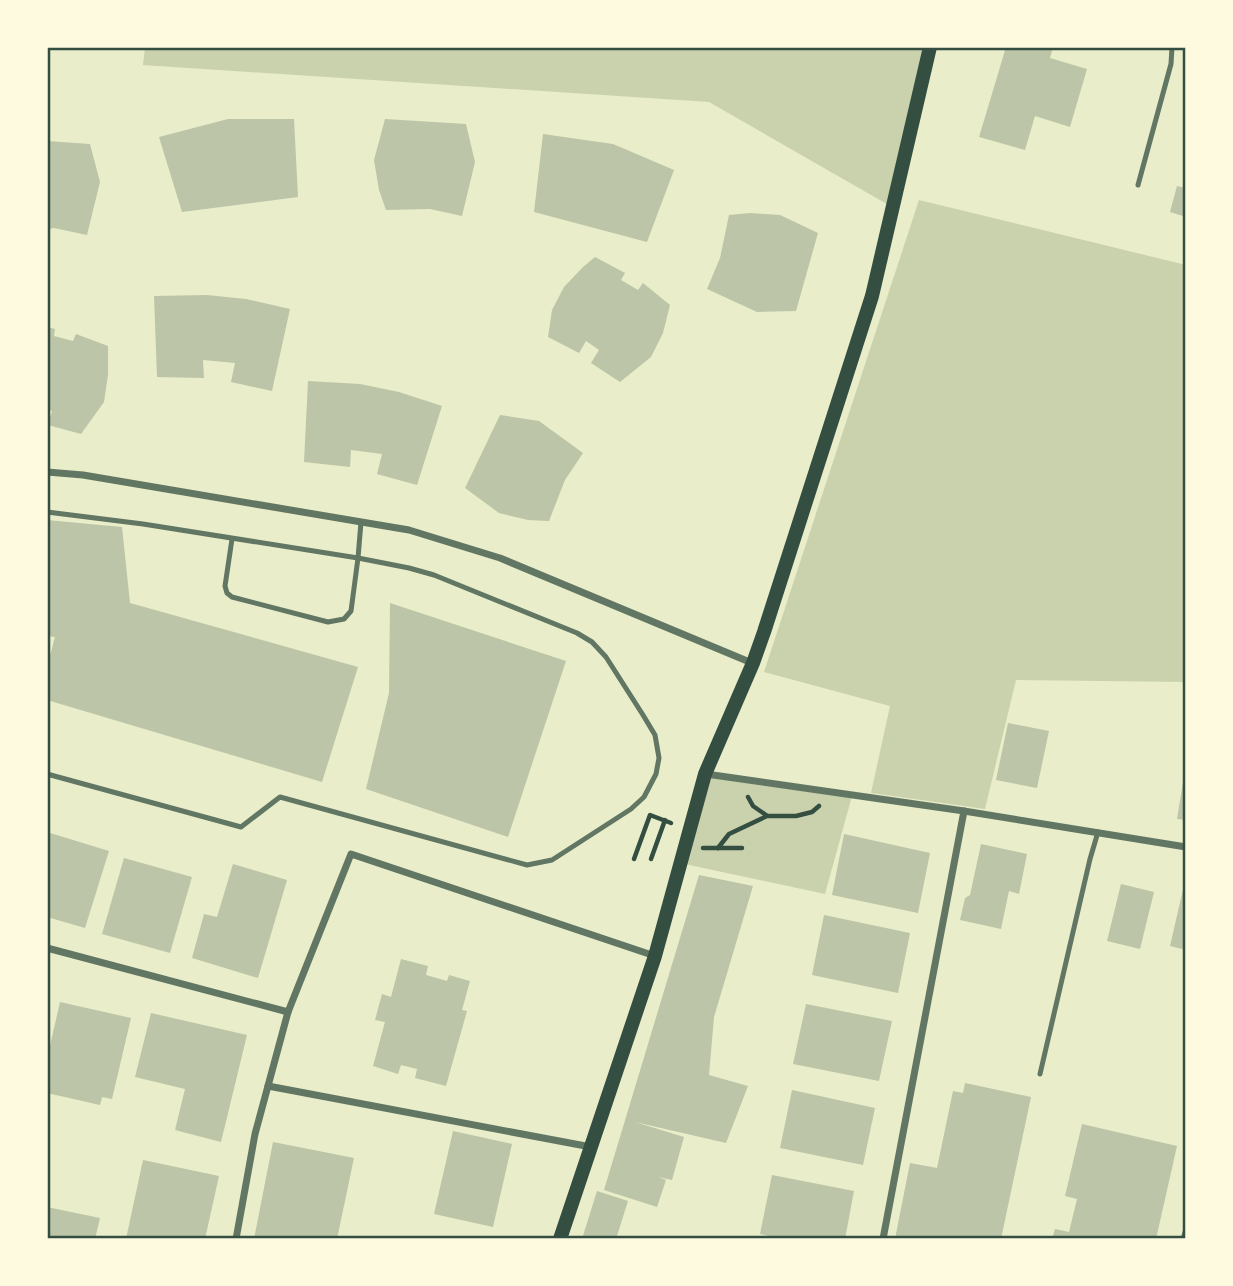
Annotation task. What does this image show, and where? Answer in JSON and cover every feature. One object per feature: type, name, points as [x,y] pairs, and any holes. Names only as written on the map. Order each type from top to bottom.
[{"type":"main road","points":[[560,1239],[655,956],[705,774],[753,663],[872,296],[930,47]]},
{"type":"street","points":[[47,472],[83,475],[410,530],[500,558],[753,663]]},
{"type":"street","points":[[705,774],[964,811],[1186,847]]},
{"type":"street","points":[[883,1239],[964,811]]},
{"type":"street","points":[[236,1239],[255,1134],[288,1012],[351,854],[655,956]]},
{"type":"street","points":[[47,948],[288,1012]]},
{"type":"street","points":[[268,1086],[591,1147]]},
{"type":"lane","points":[[1138,185],[1171,64],[1172,47]]},
{"type":"lane","points":[[47,512],[143,524],[358,558],[434,575],[577,633],[592,642],[606,657],[654,735],[659,758],[656,774],[643,796],[631,809],[552,860],[527,865],[280,797],[241,827],[47,774]]},
{"type":"lane","points":[[232,539],[225,586],[227,593],[232,597],[328,622],[344,619],[351,611],[361,522]]},
{"type":"lane","points":[[1040,1074],[1098,832]]},
{"type":"lane","points":[[1183,1239],[1186,1228]]},
{"type":"path","points":[[745,780],[746,794],[753,806],[767,816]]},
{"type":"path","points":[[718,848],[729,834],[767,816],[796,816],[813,812]]},
{"type":"path","points":[[634,859],[650,815],[666,820],[687,841],[718,848],[742,848]]},
{"type":"path","points":[[651,859],[666,820]]},
{"type":"green space","points":[[145,47],[930,47],[892,207],[709,102],[143,65]]},
{"type":"green space","points":[[919,200],[1186,265],[1186,682],[1016,680],[985,809],[871,793],[890,706],[764,672]]},
{"type":"green space","points":[[705,774],[852,796],[825,894],[680,863]]},
{"type":"building","points":[[1006,47],[1053,47],[1050,58],[1087,69],[1070,127],[1035,116],[1025,150],[979,137]]},
{"type":"building","points":[[228,119],[294,119],[298,197],[182,212],[159,137]]},
{"type":"building","points":[[385,119],[466,124],[475,162],[462,216],[430,209],[386,210],[379,190],[374,160]]},
{"type":"building","points":[[543,134],[613,144],[674,170],[647,242],[534,212]]},
{"type":"building","points":[[47,141],[90,144],[100,182],[87,235],[47,229]]},
{"type":"building","points":[[1177,186],[1186,188],[1186,217],[1170,212]]},
{"type":"building","points":[[729,215],[780,215],[818,233],[796,311],[757,312],[707,289],[720,258]]},
{"type":"building","points":[[595,257],[625,273],[621,280],[638,290],[643,283],[670,305],[663,333],[651,357],[620,382],[591,363],[599,350],[586,341],[579,353],[548,337],[552,310],[564,287]]},
{"type":"building","points":[[207,295],[246,299],[290,309],[272,391],[231,382],[235,363],[203,360],[204,378],[157,377],[154,296]]},
{"type":"building","points":[[47,327],[55,329],[54,336],[73,341],[76,334],[108,346],[104,402],[81,434],[48,425],[52,411],[47,409]]},
{"type":"building","points":[[308,381],[360,384],[399,392],[442,406],[417,485],[377,474],[382,454],[351,450],[350,467],[304,462]]},
{"type":"building","points":[[500,415],[539,421],[583,453],[565,480],[549,521],[528,520],[499,513],[465,488]]},
{"type":"building","points":[[47,520],[122,527],[130,603],[358,667],[322,782],[47,700],[47,667],[55,637],[47,636]]},
{"type":"building","points":[[390,603],[566,661],[508,837],[366,789],[389,693]]},
{"type":"building","points":[[1008,723],[1049,731],[1037,788],[996,780]]},
{"type":"building","points":[[1186,776],[1186,820],[1177,819]]},
{"type":"building","points":[[47,832],[109,851],[85,928],[47,917]]},
{"type":"building","points":[[844,834],[930,853],[918,913],[832,895]]},
{"type":"building","points":[[981,844],[1027,854],[1019,894],[1009,891],[1001,929],[960,920],[965,898],[970,895]]},
{"type":"building","points":[[124,858],[192,877],[170,953],[102,934]]},
{"type":"building","points":[[233,864],[287,880],[258,978],[192,958],[204,914],[217,917]]},
{"type":"building","points":[[699,875],[753,886],[714,1017],[709,1075],[748,1086],[726,1143],[635,1122],[684,1137],[672,1180],[658,1177],[666,1180],[657,1207],[604,1190]]},
{"type":"building","points":[[1186,882],[1186,950],[1170,946]]},
{"type":"building","points":[[1121,884],[1154,892],[1140,949],[1107,941]]},
{"type":"building","points":[[824,915],[910,933],[898,993],[812,975]]},
{"type":"building","points":[[401,959],[428,966],[426,975],[447,981],[449,975],[470,981],[462,1010],[467,1011],[446,1086],[415,1078],[417,1069],[401,1065],[398,1074],[373,1066],[385,1022],[375,1020],[382,994],[391,997]]},
{"type":"building","points":[[60,1002],[131,1018],[112,1099],[102,1097],[100,1105],[47,1093],[50,1083],[47,1083],[47,1059]]},
{"type":"building","points":[[806,1004],[892,1021],[879,1081],[793,1064]]},
{"type":"building","points":[[151,1013],[247,1035],[221,1142],[175,1130],[185,1089],[135,1077]]},
{"type":"building","points":[[965,1083],[1031,1097],[1001,1239],[895,1239],[910,1163],[937,1168],[953,1091],[963,1093]]},
{"type":"building","points":[[792,1090],[875,1108],[863,1165],[780,1148]]},
{"type":"building","points":[[1082,1124],[1177,1146],[1156,1239],[1052,1239],[1055,1229],[1069,1232],[1077,1199],[1065,1196]]},
{"type":"building","points":[[453,1131],[512,1144],[493,1227],[434,1214]]},
{"type":"building","points":[[273,1142],[354,1158],[337,1239],[254,1239]]},
{"type":"building","points":[[143,1160],[219,1176],[205,1239],[126,1239]]},
{"type":"building","points":[[772,1175],[854,1191],[845,1239],[783,1239],[760,1234]]},
{"type":"building","points":[[597,1191],[628,1201],[616,1239],[582,1239]]},
{"type":"building","points":[[47,1207],[100,1218],[95,1239],[47,1239]]}]
